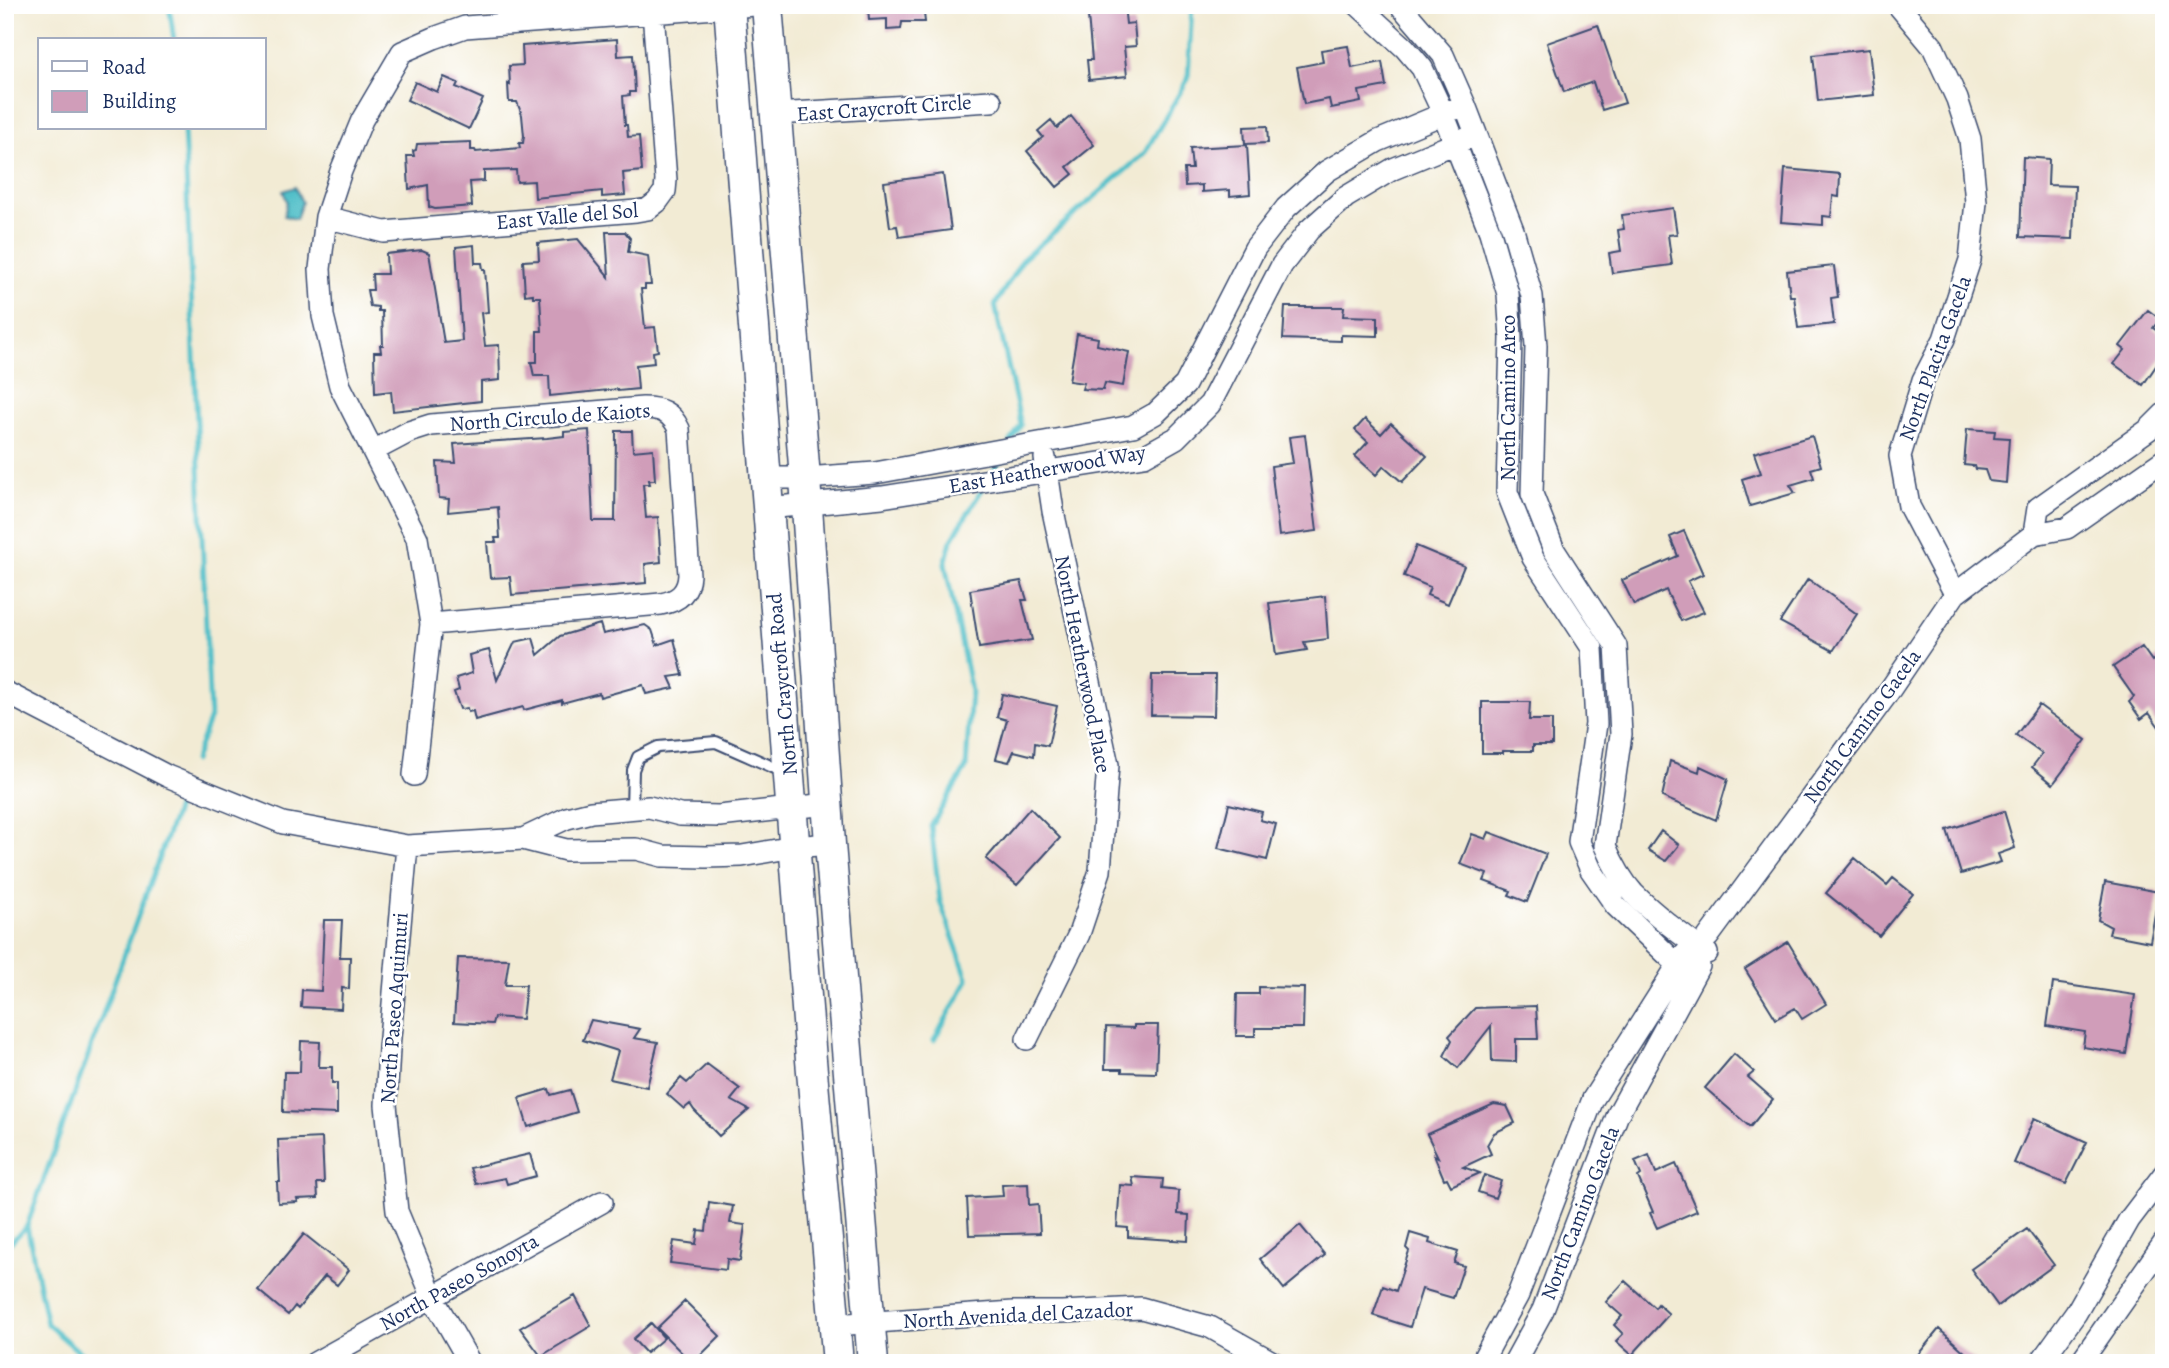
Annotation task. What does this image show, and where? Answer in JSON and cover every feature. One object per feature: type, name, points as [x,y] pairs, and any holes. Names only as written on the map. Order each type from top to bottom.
[{"type":"main road","name":"North Craycroft Road","points":[[766,5],[806,491],[830,844],[873,1363]]},
{"type":"main road","name":"North Craycroft Road","points":[[738,6],[764,478],[838,1363]]},
{"type":"street","name":"North Camino Arco","points":[[1358,5],[1396,39],[1422,68],[1443,113],[1490,232],[1508,294],[1511,338],[1507,492],[1533,558],[1591,648],[1596,724],[1579,842],[1591,870],[1616,906],[1685,970]]},
{"type":"street","name":"North Camino Arco","points":[[1400,5],[1443,55],[1513,230],[1532,296],[1536,346],[1532,494],[1554,550],[1616,646],[1621,734],[1605,846],[1633,893],[1702,944]]},
{"type":"street","name":"North Placita Gacela","points":[[1898,5],[1933,47],[1957,99],[1970,139],[1976,202],[1970,260],[1944,339],[1925,374],[1912,410],[1900,456],[1909,506],[1955,594]]},
{"type":"street","points":[[414,775],[432,624],[417,538],[340,387],[326,326],[320,269],[326,217],[362,120],[402,52],[465,27],[738,6]]},
{"type":"street","name":"East Valle del Sol","points":[[326,217],[384,232],[573,218],[648,209],[665,191],[666,180],[653,12]]},
{"type":"street","name":"East Craycroft Circle","points":[[776,114],[991,101]]},
{"type":"street","name":"East Heatherwood Way","points":[[767,508],[806,491],[875,473],[1133,426],[1156,413],[1185,385],[1255,248],[1286,208],[1327,171],[1378,141],[1465,105]]},
{"type":"street","name":"East Heatherwood Way","points":[[764,478],[806,491],[883,498],[1144,456],[1176,438],[1210,404],[1282,265],[1309,230],[1346,197],[1393,169],[1475,135]]},
{"type":"street","name":"North Circulo de Kaiots","points":[[373,451],[409,432],[431,425],[643,408],[665,411],[675,420],[679,429],[689,575],[688,584],[681,596],[672,602],[661,604],[432,624]]},
{"type":"street","points":[[2034,534],[2038,508],[2148,430],[2164,414]]},
{"type":"street","name":"North Heatherwood Place","points":[[1027,1039],[1079,934],[1100,871],[1108,765],[1053,511],[1041,443]]},
{"type":"street","name":"North Camino Gacela","points":[[1480,1363],[1518,1295],[1593,1099],[1702,944],[1885,697],[1955,594],[2034,534],[2067,528],[2164,460]]},
{"type":"street","points":[[5,692],[167,776],[283,823],[407,846],[523,839],[566,850],[636,849],[662,856],[706,857],[742,856],[830,844]]},
{"type":"street","points":[[523,839],[567,818],[591,812],[649,807],[680,815],[719,816],[827,804]]},
{"type":"street","name":"North Paseo Aquimuri","points":[[407,846],[386,1105],[397,1211],[433,1298],[470,1363]]},
{"type":"street","name":"North Camino Gacela","points":[[1514,1363],[1543,1310],[1618,1114],[1685,970]]},
{"type":"street","points":[[2040,1363],[2076,1313],[2129,1220],[2164,1174]]},
{"type":"street","name":"North Paseo Sonoyta","points":[[315,1363],[602,1202]]},
{"type":"street","points":[[1547,1217],[1570,1237]]},
{"type":"street","points":[[2080,1363],[2164,1243]]},
{"type":"street","name":"North Avenida del Cazador","points":[[835,1325],[1013,1312],[1141,1308],[1210,1327],[1274,1363]]},
{"type":"lane","points":[[632,809],[633,770],[638,757],[658,747],[716,742],[789,775]]},
{"type":"water","points":[[295,187],[302,202],[296,219],[284,216],[287,201],[283,191]]},
{"type":"building","points":[[868,5],[923,5],[925,22],[902,22],[901,29],[887,30],[887,19],[869,20]]},
{"type":"building","points":[[1087,5],[1124,5],[1126,24],[1134,23],[1136,46],[1124,47],[1127,76],[1089,80],[1087,60],[1092,60]]},
{"type":"building","points":[[1598,25],[1625,103],[1602,110],[1593,82],[1564,92],[1547,43]]},
{"type":"building","points":[[617,39],[618,56],[633,55],[635,92],[623,96],[625,125],[628,137],[639,136],[642,171],[623,173],[625,195],[602,197],[602,191],[535,198],[534,181],[517,182],[516,170],[484,171],[484,181],[470,182],[472,206],[435,209],[429,207],[428,185],[409,189],[407,156],[414,156],[413,151],[416,150],[417,144],[471,142],[471,150],[476,152],[520,148],[519,143],[523,143],[524,136],[522,115],[517,102],[509,102],[508,84],[510,85],[509,66],[523,65],[522,46]]},
{"type":"building","points":[[1348,46],[1352,68],[1382,62],[1386,86],[1359,91],[1361,102],[1331,108],[1329,99],[1304,104],[1297,67],[1323,62],[1321,50]]},
{"type":"building","points":[[1869,49],[1874,95],[1818,101],[1813,55]]},
{"type":"building","points":[[444,77],[458,83],[456,87],[483,99],[469,129],[407,100],[415,82],[437,92]]},
{"type":"building","points":[[1071,116],[1094,145],[1067,167],[1073,174],[1057,187],[1027,151],[1043,137],[1038,131],[1051,120],[1057,128]]},
{"type":"building","points":[[1267,126],[1268,143],[1245,144],[1244,127]]},
{"type":"building","points":[[1247,145],[1250,194],[1230,196],[1230,190],[1202,192],[1202,185],[1185,186],[1184,169],[1192,169],[1190,148]]},
{"type":"building","points":[[2023,157],[2049,159],[2048,185],[2075,186],[2073,239],[2020,237]]},
{"type":"building","points":[[1785,169],[1840,174],[1839,197],[1833,196],[1831,217],[1823,216],[1823,225],[1781,222]]},
{"type":"building","points":[[943,174],[951,230],[899,237],[897,226],[890,227],[884,182]]},
{"type":"building","points":[[1673,208],[1677,234],[1668,235],[1672,265],[1612,273],[1609,253],[1621,251],[1618,230],[1624,229],[1622,215]]},
{"type":"building","points":[[606,232],[625,232],[630,238],[628,252],[648,256],[651,285],[645,285],[645,289],[641,289],[645,328],[655,327],[658,351],[653,352],[654,363],[636,365],[638,389],[550,396],[549,376],[534,376],[531,362],[537,362],[537,331],[542,331],[540,297],[525,295],[523,261],[539,260],[538,243],[578,239],[609,277]]},
{"type":"building","points":[[474,245],[475,263],[482,263],[485,269],[488,312],[481,313],[485,346],[499,345],[500,380],[481,382],[481,401],[393,411],[391,391],[375,393],[374,352],[381,352],[380,345],[383,345],[382,311],[378,311],[378,307],[370,306],[367,290],[373,290],[372,274],[387,274],[386,254],[422,250],[429,253],[444,343],[462,341],[456,247]]},
{"type":"building","points":[[1834,266],[1838,297],[1831,298],[1834,324],[1798,328],[1794,296],[1790,296],[1787,271]]},
{"type":"building","points":[[1285,307],[1344,307],[1343,316],[1378,317],[1378,336],[1341,335],[1341,341],[1283,339]]},
{"type":"building","points":[[2148,310],[2160,319],[2153,328],[2164,336],[2164,354],[2143,385],[2114,364],[2125,350],[2120,346]]},
{"type":"building","points":[[1077,334],[1098,338],[1097,345],[1129,352],[1123,386],[1105,383],[1103,390],[1082,389],[1084,383],[1069,381]]},
{"type":"building","points":[[1365,419],[1381,434],[1391,423],[1427,456],[1402,482],[1384,466],[1376,475],[1355,456],[1368,442],[1355,430]]},
{"type":"building","points":[[1967,429],[1995,431],[1994,437],[2009,438],[2006,483],[1989,481],[1985,470],[1964,465]]},
{"type":"building","points":[[589,430],[593,521],[615,521],[616,431],[632,431],[633,451],[653,449],[655,480],[649,480],[650,484],[643,484],[646,518],[658,517],[661,562],[645,564],[646,583],[512,595],[510,577],[490,578],[487,542],[496,542],[495,538],[500,538],[498,507],[448,512],[449,499],[439,498],[437,462],[456,463],[454,444],[547,438],[564,436],[564,432]]},
{"type":"building","points":[[1305,435],[1317,531],[1279,536],[1271,466],[1293,463],[1289,437]]},
{"type":"building","points":[[1812,436],[1821,466],[1811,469],[1814,478],[1790,485],[1795,493],[1750,506],[1742,479],[1761,473],[1754,453]]},
{"type":"building","points":[[1684,531],[1703,574],[1688,581],[1704,612],[1681,621],[1666,590],[1634,605],[1622,580],[1678,556],[1670,537]]},
{"type":"building","points":[[1416,546],[1464,566],[1448,604],[1427,595],[1430,587],[1404,576]]},
{"type":"building","points":[[1808,579],[1857,614],[1833,651],[1780,622]]},
{"type":"building","points":[[1021,581],[1027,600],[1022,600],[1032,640],[979,648],[970,590]]},
{"type":"building","points":[[1325,596],[1328,639],[1304,642],[1307,650],[1276,655],[1269,603]]},
{"type":"building","points":[[600,624],[603,634],[645,625],[652,630],[657,645],[674,639],[683,675],[669,677],[674,688],[646,694],[643,685],[600,697],[599,693],[524,710],[523,707],[475,720],[473,711],[460,709],[454,692],[459,690],[456,678],[472,673],[469,655],[489,650],[497,680],[515,642],[533,638],[538,655],[560,636]]},
{"type":"building","points":[[2142,647],[2152,661],[2164,652],[2164,734],[2149,713],[2141,719],[2129,702],[2134,697],[2113,667]]},
{"type":"building","points":[[1152,675],[1215,675],[1214,716],[1151,715]]},
{"type":"building","points":[[1002,694],[1057,706],[1048,746],[1035,743],[1034,756],[1014,751],[1009,762],[996,759],[1007,720],[997,717]]},
{"type":"building","points":[[1482,702],[1530,702],[1529,720],[1552,720],[1552,745],[1533,745],[1533,751],[1482,753]]},
{"type":"building","points":[[2039,705],[2086,740],[2053,784],[2032,767],[2042,754],[2016,735]]},
{"type":"building","points":[[1670,761],[1699,772],[1700,766],[1728,779],[1716,820],[1662,797]]},
{"type":"building","points":[[1229,804],[1262,812],[1260,820],[1276,824],[1267,860],[1218,848]]},
{"type":"building","points":[[1030,808],[1060,838],[1017,885],[986,859]]},
{"type":"building","points":[[2004,811],[2015,848],[1998,854],[2001,862],[1961,874],[1947,830]]},
{"type":"building","points":[[1661,831],[1679,845],[1666,861],[1648,850]]},
{"type":"building","points":[[1489,832],[1546,854],[1527,902],[1509,895],[1511,891],[1484,881],[1487,874],[1460,864],[1472,834],[1486,839]]},
{"type":"building","points":[[1855,858],[1887,885],[1893,878],[1913,894],[1879,936],[1826,893]]},
{"type":"building","points":[[2105,882],[2159,892],[2150,942],[2109,934],[2111,927],[2098,920]]},
{"type":"building","points":[[324,920],[342,920],[340,957],[350,957],[349,989],[342,988],[341,1009],[301,1007],[302,990],[321,991]]},
{"type":"building","points":[[1788,942],[1826,1004],[1802,1019],[1795,1008],[1776,1019],[1745,969]]},
{"type":"building","points":[[458,958],[509,959],[505,985],[526,985],[522,1019],[494,1017],[492,1024],[454,1022]]},
{"type":"building","points":[[2053,983],[2135,995],[2126,1054],[2083,1047],[2085,1032],[2047,1026]]},
{"type":"building","points":[[1259,987],[1304,988],[1303,1028],[1255,1028],[1255,1036],[1236,1036],[1237,994],[1259,994]]},
{"type":"building","points":[[1536,1006],[1538,1039],[1516,1039],[1516,1062],[1492,1061],[1491,1026],[1458,1068],[1444,1056],[1452,1040],[1449,1036],[1475,1008]]},
{"type":"building","points":[[591,1020],[640,1029],[634,1038],[658,1042],[647,1087],[610,1079],[618,1051],[583,1040]]},
{"type":"building","points":[[1134,1025],[1158,1025],[1156,1073],[1105,1069],[1106,1027],[1134,1028]]},
{"type":"building","points":[[301,1041],[320,1042],[319,1067],[332,1067],[332,1083],[337,1083],[337,1114],[283,1112],[284,1072],[300,1072]]},
{"type":"building","points":[[1734,1054],[1754,1072],[1748,1077],[1773,1099],[1750,1127],[1705,1088]]},
{"type":"building","points":[[707,1064],[740,1089],[731,1100],[749,1110],[719,1136],[690,1104],[684,1109],[667,1094],[681,1078],[687,1083]]},
{"type":"building","points":[[549,1089],[551,1095],[570,1090],[577,1112],[528,1127],[519,1098]]},
{"type":"building","points":[[1494,1104],[1507,1106],[1515,1123],[1494,1133],[1487,1145],[1491,1154],[1463,1167],[1480,1173],[1451,1186],[1447,1178],[1444,1179],[1434,1155],[1438,1157],[1427,1134]]},
{"type":"building","points":[[2034,1118],[2087,1142],[2066,1184],[2014,1163]]},
{"type":"building","points":[[322,1138],[324,1183],[317,1183],[318,1198],[278,1203],[278,1140]]},
{"type":"building","points":[[530,1154],[536,1176],[507,1184],[505,1178],[476,1184],[470,1168]]},
{"type":"building","points":[[1649,1155],[1656,1173],[1676,1164],[1697,1211],[1657,1228],[1638,1177],[1641,1175],[1635,1161]]},
{"type":"building","points":[[1484,1175],[1501,1181],[1495,1198],[1478,1192]]},
{"type":"building","points":[[1132,1177],[1163,1179],[1162,1189],[1179,1191],[1178,1214],[1189,1215],[1188,1241],[1128,1237],[1128,1228],[1117,1227],[1120,1185],[1134,1186]]},
{"type":"building","points":[[1028,1184],[1029,1205],[1038,1204],[1040,1233],[969,1235],[967,1198],[1003,1196],[1002,1185]]},
{"type":"building","points":[[709,1202],[733,1206],[730,1223],[745,1225],[740,1261],[727,1259],[726,1270],[670,1263],[674,1241],[696,1244],[698,1230],[706,1231]]},
{"type":"building","points":[[1300,1225],[1325,1255],[1284,1289],[1260,1259]]},
{"type":"building","points":[[2027,1229],[2054,1265],[1998,1306],[1971,1269]]},
{"type":"building","points":[[1410,1233],[1430,1239],[1429,1243],[1458,1252],[1454,1263],[1464,1266],[1453,1298],[1422,1289],[1410,1327],[1373,1315],[1383,1286],[1396,1291],[1409,1251],[1406,1248]]},
{"type":"building","points":[[304,1234],[349,1270],[337,1285],[325,1276],[298,1309],[295,1306],[288,1315],[258,1290]]},
{"type":"building","points":[[1625,1281],[1655,1308],[1658,1304],[1669,1314],[1632,1355],[1616,1341],[1623,1334],[1614,1325],[1622,1316],[1606,1302]]},
{"type":"building","points":[[575,1296],[591,1326],[541,1356],[520,1328]]},
{"type":"building","points":[[685,1301],[720,1336],[695,1361],[691,1356],[688,1359],[657,1328]]},
{"type":"building","points":[[651,1323],[664,1338],[646,1353],[633,1339]]},
{"type":"building","points":[[1939,1329],[1977,1363],[1911,1363]]},
{"type":"waterway","points":[[169,5],[174,38]]},
{"type":"waterway","points":[[1011,441],[1021,425],[995,305],[1023,259],[1144,154],[1188,79],[1192,5]]},
{"type":"waterway","points":[[184,130],[210,717],[194,761]]},
{"type":"waterway","points":[[992,474],[1003,455]]},
{"type":"waterway","points":[[934,1040],[968,980],[940,901],[931,826],[966,768],[971,691],[945,564],[951,541],[983,488]]},
{"type":"waterway","points":[[5,1248],[27,1226],[179,802]]},
{"type":"waterway","points":[[27,1226],[47,1324],[92,1363]]}]
